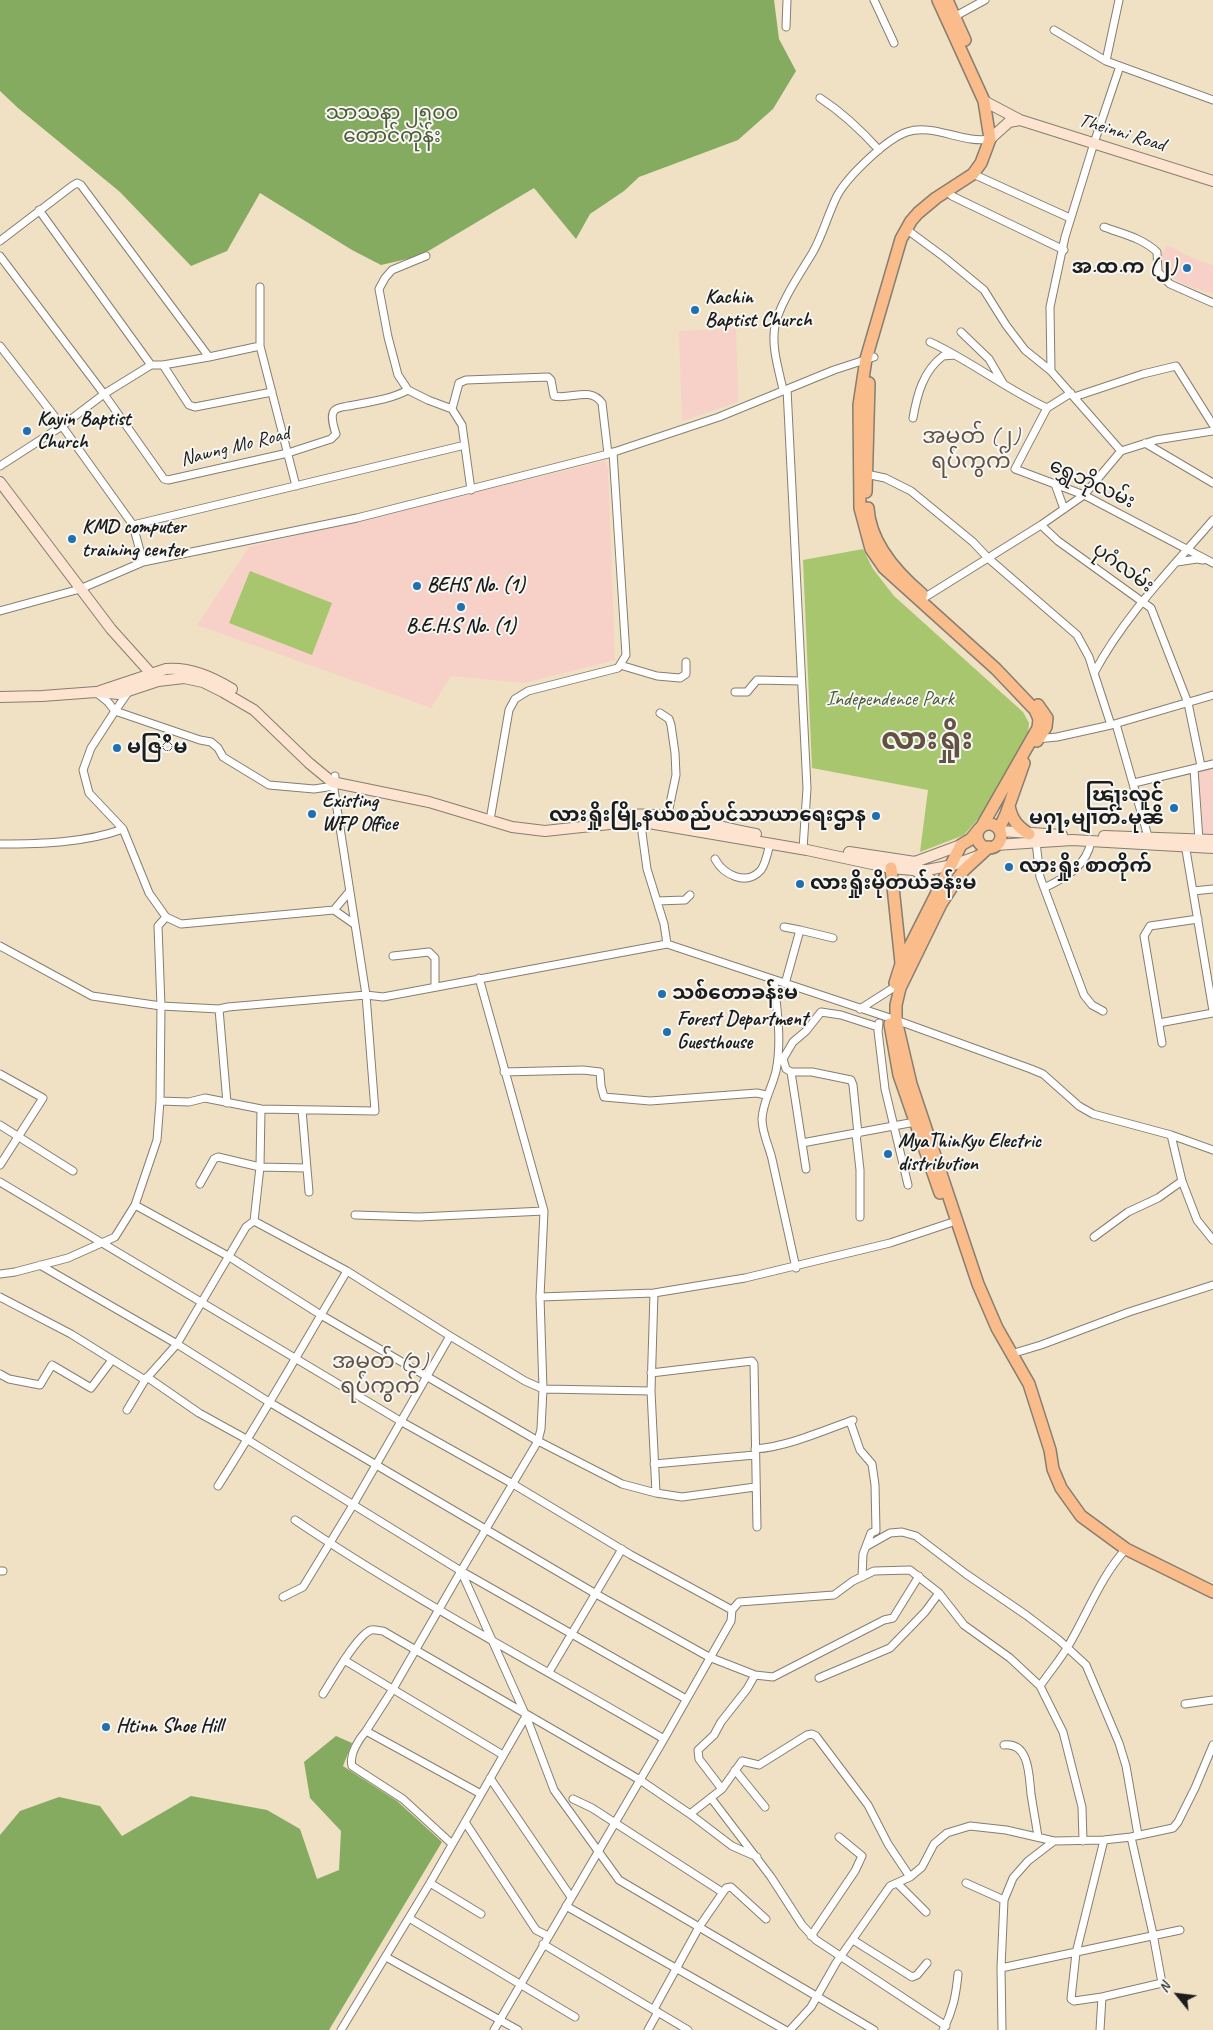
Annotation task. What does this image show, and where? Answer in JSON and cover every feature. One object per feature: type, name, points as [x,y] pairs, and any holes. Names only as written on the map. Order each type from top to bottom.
[{"type":"main road","points":[[938,0],[951,18],[984,84],[992,138],[987,164],[976,175],[950,193],[909,231],[870,358],[859,405],[859,491],[863,522],[871,549],[884,568],[1000,665],[1048,718],[1046,727],[1035,739],[981,827],[977,835],[979,842],[992,846],[1032,838],[1149,841],[1185,843],[1213,848]]},
{"type":"main road","points":[[947,0],[951,18]]},
{"type":"main road","name":"Theinni Road","points":[[988,103],[1020,120],[1213,180]]},
{"type":"main road","points":[[992,138],[1002,126],[1020,120]]},
{"type":"main road","points":[[870,358],[866,474],[868,514],[880,548],[890,563],[922,599]]},
{"type":"main road","points":[[0,482],[80,589],[155,678]]},
{"type":"main road","points":[[0,697],[96,692],[120,694],[129,692],[155,678]]},
{"type":"main road","points":[[96,692],[119,684],[155,678],[184,678],[203,682],[254,710],[310,763],[334,782],[491,817],[512,827],[545,831],[640,818],[667,818],[804,847],[891,868],[927,870],[952,865],[978,856]]},
{"type":"main road","points":[[1035,739],[1025,759],[999,830],[1000,838],[978,856],[955,882],[908,970],[896,1005],[888,1019],[978,1284],[996,1328],[1029,1384],[1050,1450],[1053,1469],[1061,1488],[1081,1516],[1126,1549],[1213,1592]]},
{"type":"main road","points":[[1009,805],[1017,826],[1032,838]]},
{"type":"main road","points":[[640,818],[770,844],[915,862],[962,845],[971,839],[981,827],[990,824],[999,830],[1032,838],[1090,842],[1149,841]]},
{"type":"main road","points":[[1185,843],[1213,840]]},
{"type":"main road","points":[[962,845],[902,964],[893,988],[888,1019],[899,1075],[981,1312],[1024,1388],[1050,1450]]},
{"type":"main road","points":[[891,868],[902,964]]},
{"type":"main road","points":[[913,870],[935,882],[937,893]]},
{"type":"street","points":[[786,27],[787,0]]},
{"type":"street","points":[[874,0],[894,43]]},
{"type":"street","points":[[951,18],[985,0]]},
{"type":"street","points":[[1106,61],[1119,0]]},
{"type":"street","points":[[1054,30],[1106,61],[1213,100]]},
{"type":"street","points":[[1051,371],[1050,306],[1070,218],[1120,66]]},
{"type":"street","points":[[820,98],[858,127],[878,150]]},
{"type":"street","points":[[804,847],[806,788],[801,681],[785,390],[773,337],[776,317],[820,240],[837,195],[853,173],[878,150],[907,132],[926,131],[967,139],[992,138]]},
{"type":"street","points":[[976,175],[1070,218]]},
{"type":"street","points":[[0,241],[77,183],[85,188],[210,357]]},
{"type":"street","points":[[950,193],[1064,250]]},
{"type":"street","points":[[39,210],[151,365]]},
{"type":"street","points":[[1104,227],[1140,239],[1150,245],[1157,252],[1158,272],[1170,284],[1213,303]]},
{"type":"street","name":"ရွှေဘိုလမ်း","points":[[909,231],[984,290],[1006,325],[1025,350],[1051,371],[1121,451]]},
{"type":"street","name":"Nawng Mo Road","points":[[0,256],[104,394],[164,479],[168,480],[288,452],[334,437],[336,434],[332,415],[338,408],[363,405],[399,395],[408,390]]},
{"type":"street","points":[[426,256],[392,270],[379,289],[388,337],[398,375],[408,390],[452,409],[462,425],[471,490]]},
{"type":"street","points":[[260,287],[260,346],[296,486]]},
{"type":"street","points":[[962,332],[989,360],[1004,385]]},
{"type":"street","points":[[930,342],[958,355],[1004,385],[1047,408],[1073,395],[1176,366],[1213,425]]},
{"type":"street","points":[[0,346],[62,426],[133,525],[142,562]]},
{"type":"street","points":[[0,466],[62,426],[104,394],[151,365],[163,365],[210,357],[260,346]]},
{"type":"street","points":[[913,418],[923,382],[936,361],[942,356],[958,355]]},
{"type":"street","points":[[0,612],[80,589],[142,562],[357,518],[611,453],[718,417],[870,358]]},
{"type":"street","points":[[163,365],[189,405],[195,407],[272,392]]},
{"type":"street","points":[[452,409],[459,383],[466,380],[543,376],[550,380],[554,396],[590,394],[597,397],[602,403],[611,453],[626,655],[618,668],[528,691],[515,699],[509,710],[491,817]]},
{"type":"street","name":"ရွှေဘိုလမ်း","points":[[1047,408],[1015,469],[1084,495],[1213,563]]},
{"type":"street","points":[[922,599],[1041,525],[1084,495],[1121,451],[1145,442],[1213,431]]},
{"type":"street","points":[[1145,442],[1213,483]]},
{"type":"street","points":[[133,525],[465,445]]},
{"type":"street","points":[[866,474],[885,478],[910,491],[974,542],[988,558],[1077,635],[1089,657],[1134,783],[1149,841]]},
{"type":"street","points":[[1055,484],[1064,509]]},
{"type":"street","points":[[1094,673],[1103,656],[1142,601],[1213,520]]},
{"type":"street","name":"ပုဂံလမ်း","points":[[1041,525],[1058,541],[1150,608],[1188,704],[1198,768],[1199,840]]},
{"type":"street","points":[[1175,563],[1196,559],[1213,563]]},
{"type":"street","points":[[1089,657],[1103,656]]},
{"type":"street","points":[[620,665],[657,676],[680,678],[686,674],[686,662]]},
{"type":"street","points":[[736,692],[747,692],[757,680],[801,681]]},
{"type":"street","points":[[96,692],[115,711],[211,742],[223,757],[269,785],[314,788],[334,782],[349,892],[366,995],[375,1111],[261,1109],[205,1098],[190,1102],[160,1101]]},
{"type":"street","points":[[129,692],[91,748],[83,770],[89,793],[123,829],[149,893],[166,917],[181,924],[334,910],[354,924]]},
{"type":"street","points":[[1035,739],[1113,725],[1213,695]]},
{"type":"street","points":[[660,713],[669,719],[675,752],[676,775],[667,818]]},
{"type":"street","points":[[1134,783],[1213,764]]},
{"type":"street","points":[[640,818],[647,869],[667,944]]},
{"type":"street","points":[[0,844],[62,841],[108,835],[123,829]]},
{"type":"street","points":[[1032,838],[1038,872],[1084,995],[1092,1005],[1103,1011]]},
{"type":"street","points":[[1044,888],[1067,876],[1089,852],[1090,842]]},
{"type":"street","points":[[1159,1023],[1213,1012],[1185,843]]},
{"type":"street","points":[[715,859],[720,869],[729,875],[740,878],[751,876],[760,870],[770,844]]},
{"type":"street","points":[[1193,891],[1213,889]]},
{"type":"street","points":[[334,910],[349,892]]},
{"type":"street","points":[[657,901],[685,900],[690,895]]},
{"type":"street","points":[[0,1274],[68,1258],[115,1236],[135,1205],[157,1140],[160,1101],[161,1006],[158,926],[166,917]]},
{"type":"street","points":[[1162,1043],[1144,936],[1150,926],[1198,919]]},
{"type":"street","points":[[784,926],[833,938]]},
{"type":"street","points":[[785,984],[800,930]]},
{"type":"street","points":[[0,946],[92,996],[161,1006],[219,1009],[366,995],[383,997],[667,944],[860,1009],[1043,1074],[1079,1106],[1093,1114],[1171,1135],[1213,1150]]},
{"type":"street","points":[[393,956],[429,952],[433,954],[435,958],[435,987]]},
{"type":"street","points":[[452,1844],[403,1799],[352,1766],[351,1761],[359,1739],[393,1689],[538,1441],[542,1429],[543,1389],[540,1297],[544,1211],[479,978]]},
{"type":"street","points":[[774,980],[778,1028],[776,1072],[766,1095],[762,1118],[796,1268]]},
{"type":"street","points":[[860,1009],[893,988]]},
{"type":"street","points":[[219,1009],[227,1103]]},
{"type":"street","points":[[860,1217],[860,1170],[851,1080],[812,1072],[791,1072],[786,1069],[783,1059],[793,1042],[806,1031],[821,1012],[841,1015],[878,1027]]},
{"type":"street","points":[[878,1027],[888,1019]]},
{"type":"street","points":[[878,1027],[885,1089],[908,1185]]},
{"type":"street","points":[[504,1072],[583,1070],[600,1072],[604,1097],[650,1101],[766,1095]]},
{"type":"street","points":[[791,1072],[806,1169]]},
{"type":"street","points":[[0,1074],[43,1098],[0,1166]]},
{"type":"street","points":[[127,1410],[146,1378],[177,1344],[246,1227],[254,1221],[260,1167],[261,1109]]},
{"type":"street","points":[[302,1110],[309,1192]]},
{"type":"street","points":[[802,1143],[915,1122]]},
{"type":"street","points":[[0,1125],[72,1170]]},
{"type":"street","points":[[1171,1135],[1182,1181],[1197,1220],[1213,1240]]},
{"type":"street","points":[[200,1184],[214,1159],[218,1158],[260,1167],[307,1168]]},
{"type":"street","points":[[1094,1237],[1128,1212],[1158,1198],[1182,1181]]},
{"type":"street","points":[[0,1182],[402,1422],[513,1484],[622,1550],[732,1610]]},
{"type":"street","points":[[135,1205],[228,1256],[427,1378],[538,1441],[622,1484],[656,1493],[682,1497],[755,1487]]},
{"type":"street","points":[[355,1214],[419,1217],[544,1211]]},
{"type":"street","points":[[254,1221],[347,1272],[525,1381],[543,1389],[651,1391]]},
{"type":"street","points":[[540,1297],[654,1293],[745,1278],[796,1268],[890,1243],[950,1223]]},
{"type":"street","points":[[40,1265],[177,1344],[269,1402],[487,1528],[596,1594],[711,1657],[755,1675],[772,1677],[884,1620],[893,1618],[918,1576]]},
{"type":"street","points":[[218,1486],[248,1440],[294,1358],[347,1272]]},
{"type":"street","points":[[1011,1354],[1041,1345],[1129,1312],[1213,1285]]},
{"type":"street","points":[[654,1293],[651,1391],[656,1493]]},
{"type":"street","points":[[0,1297],[71,1334],[112,1360],[146,1378],[199,1414],[248,1440],[461,1571],[686,1699]]},
{"type":"street","points":[[283,1597],[303,1587],[402,1422],[450,1336]]},
{"type":"street","points":[[0,1374],[40,1385],[52,1365],[92,1388],[112,1360]]},
{"type":"street","points":[[651,1373],[752,1361],[754,1364],[757,1527]]},
{"type":"street","points":[[654,1464],[755,1452],[810,1436],[852,1420],[860,1450],[872,1464],[875,1485],[876,1531],[871,1533],[863,1554],[862,1577]]},
{"type":"street","points":[[295,1520],[329,1543],[439,1609],[664,1739]]},
{"type":"street","points":[[867,1546],[890,1533],[902,1532],[916,1536],[1059,1640],[1086,1665],[1119,1743],[1126,1766],[1134,1836],[1162,1983],[1102,1997],[1074,2001],[1070,1999],[1076,1953],[1104,1840]]},
{"type":"street","points":[[1040,1686],[1067,1649],[1117,1558],[1126,1549]]},
{"type":"street","points":[[549,1672],[622,1550]]},
{"type":"street","points":[[494,2030],[711,1657],[731,1621],[732,1610],[739,1602],[834,1595],[853,1580],[874,1571],[910,1570],[940,1592],[964,1625],[1010,1658],[1040,1686],[1064,1732],[1082,1806],[1083,1841]]},
{"type":"street","points":[[461,1571],[526,1716],[554,1790],[619,1880],[874,2030]]},
{"type":"street","points":[[819,1678],[890,1648],[926,1612],[940,1592]]},
{"type":"street","points":[[323,1694],[344,1660],[364,1634],[373,1629],[383,1631],[526,1716],[640,1780],[690,1814],[732,1846],[757,1857]]},
{"type":"street","points":[[344,1660],[503,1756]]},
{"type":"street","points":[[722,1789],[699,1759],[698,1750],[714,1735],[721,1722],[747,1689],[755,1675]]},
{"type":"street","points":[[1185,1704],[1213,1700]]},
{"type":"street","points":[[345,2029],[526,1716]]},
{"type":"street","points":[[366,1731],[481,1794]]},
{"type":"street","points":[[690,1814],[722,1789],[742,1761],[759,1765],[812,1734],[816,1736],[868,1805],[888,1844],[910,1877]]},
{"type":"street","points":[[1004,1745],[1009,1744],[1019,1749],[1029,1769],[1038,1837]]},
{"type":"street","points":[[790,2030],[811,2007],[836,1963],[890,1886],[910,1877],[922,1867],[934,1844],[947,1833],[970,1826],[1006,1830],[1054,1841],[1083,1841],[1134,1836],[1173,1828],[1178,1822],[1213,1745]]},
{"type":"street","points":[[735,1770],[765,1807]]},
{"type":"street","points":[[490,1778],[571,1897]]},
{"type":"street","points":[[710,1798],[757,1857],[811,1936],[945,2028],[956,1998],[958,1974]]},
{"type":"street","points":[[573,1799],[580,1801],[722,1892]]},
{"type":"street","points":[[465,1822],[536,1930],[548,1936]]},
{"type":"street","points":[[811,1936],[855,1871],[862,1856],[839,1837]]},
{"type":"street","points":[[1002,2030],[1001,1968],[1004,1900],[1013,1878],[1028,1861],[1054,1841]]},
{"type":"street","points":[[430,1883],[481,1914]]},
{"type":"street","points":[[897,1883],[926,1912]]},
{"type":"street","points":[[966,1884],[1004,1900]]},
{"type":"street","points":[[648,2030],[676,1969],[699,1927],[726,1888],[731,1887],[766,1919]]},
{"type":"street","points":[[566,1906],[785,2030]]},
{"type":"street","points":[[409,1918],[575,2017]]},
{"type":"street","points":[[1001,1968],[1076,1953],[1153,1934],[1180,1930]]},
{"type":"street","points":[[853,1940],[912,1977],[917,1975],[926,1963]]},
{"type":"street","points":[[543,1944],[688,2030]]},
{"type":"street","points":[[386,1957],[518,2030]]},
{"type":"street","points":[[1100,2030],[1102,1997]]},
{"type":"shaded area","name":"အ.ထ.က (၂)","points":[[1167,245],[1199,261],[1213,265],[1213,294],[1183,284],[1161,270],[1162,254]]},
{"type":"shaded area","points":[[736,329],[738,402],[682,421],[679,331]]},
{"type":"shaded area","name":"BEHS No. (1)","points":[[605,461],[608,468],[615,660],[524,683],[451,676],[431,708],[197,625],[249,547]]},
{"type":"shaded area","points":[[1213,764],[1213,835],[1202,835],[1195,768]]},
{"type":"green space","name":"သာသနာ ၂၅၀၀ တောင်ကုန်း","points":[[0,0],[774,0],[779,39],[796,71],[773,109],[738,140],[639,177],[624,191],[590,214],[576,239],[534,188],[420,256],[381,265],[352,250],[260,193],[227,251],[191,266],[120,192],[0,91]]},
{"type":"green space","name":"Independence Park","points":[[863,549],[873,569],[894,596],[1023,712],[1029,723],[1028,734],[984,812],[964,835],[920,852],[928,790],[812,768],[803,560]]},
{"type":"green space","points":[[250,571],[332,603],[312,655],[229,623]]},
{"type":"green space","points":[[336,1736],[352,1743],[343,1766],[397,1801],[442,1842],[329,2030],[0,2030],[0,1835],[20,1811],[59,1797],[100,1806],[122,1836],[191,1796],[267,1810],[300,1829],[317,1879],[339,1870],[341,1831],[310,1798],[304,1762]]},
{"type":"place","name":"အ.ထ.က (၂)","points":[[1187,268]]},
{"type":"place","name":"Kachin Baptist Church","points":[[695,310]]},
{"type":"place","name":"Kayin Baptist Church","points":[[27,431]]},
{"type":"place","name":"KMD computer training center","points":[[72,539]]},
{"type":"place","name":"BEHS No. (1)","points":[[417,586]]},
{"type":"place","name":"B.E.H.S No. (1)","points":[[461,607]]},
{"type":"place","name":"မဇြ်ိမ","points":[[117,748]]},
{"type":"place","name":"ၽြႃးလူင် မႁႃႇမျၢတ်ႉမုၼိ","points":[[1174,808]]},
{"type":"place","name":"Existing WFP Office","points":[[312,814]]},
{"type":"place","name":"လားရှိုးမြို့နယ်စည်ပင်သာယာရေးဌာန","points":[[876,816]]},
{"type":"place","name":"လားရှိုး စာတိုက်","points":[[1009,867]]},
{"type":"place","name":"လားရှိုးမိုတယ်ခန်းမ","points":[[800,884]]},
{"type":"place","name":"သစ်တောခန်းမ","points":[[662,994]]},
{"type":"place","name":"Forest Department Guesthouse","points":[[667,1032]]},
{"type":"place","name":"MyaThinKyu Electric distribution","points":[[888,1154]]},
{"type":"place","name":"Htinn Shoe Hill","points":[[106,1727]]},
{"type":"district","name":"အမှတ် (၂) ရပ်ကွက်","points":[[971,450]]},
{"type":"district","name":"လားရှိုး","points":[[927,741]]},
{"type":"district","name":"အမှတ် (၁) ရပ်ကွက်","points":[[380,1374]]}]
